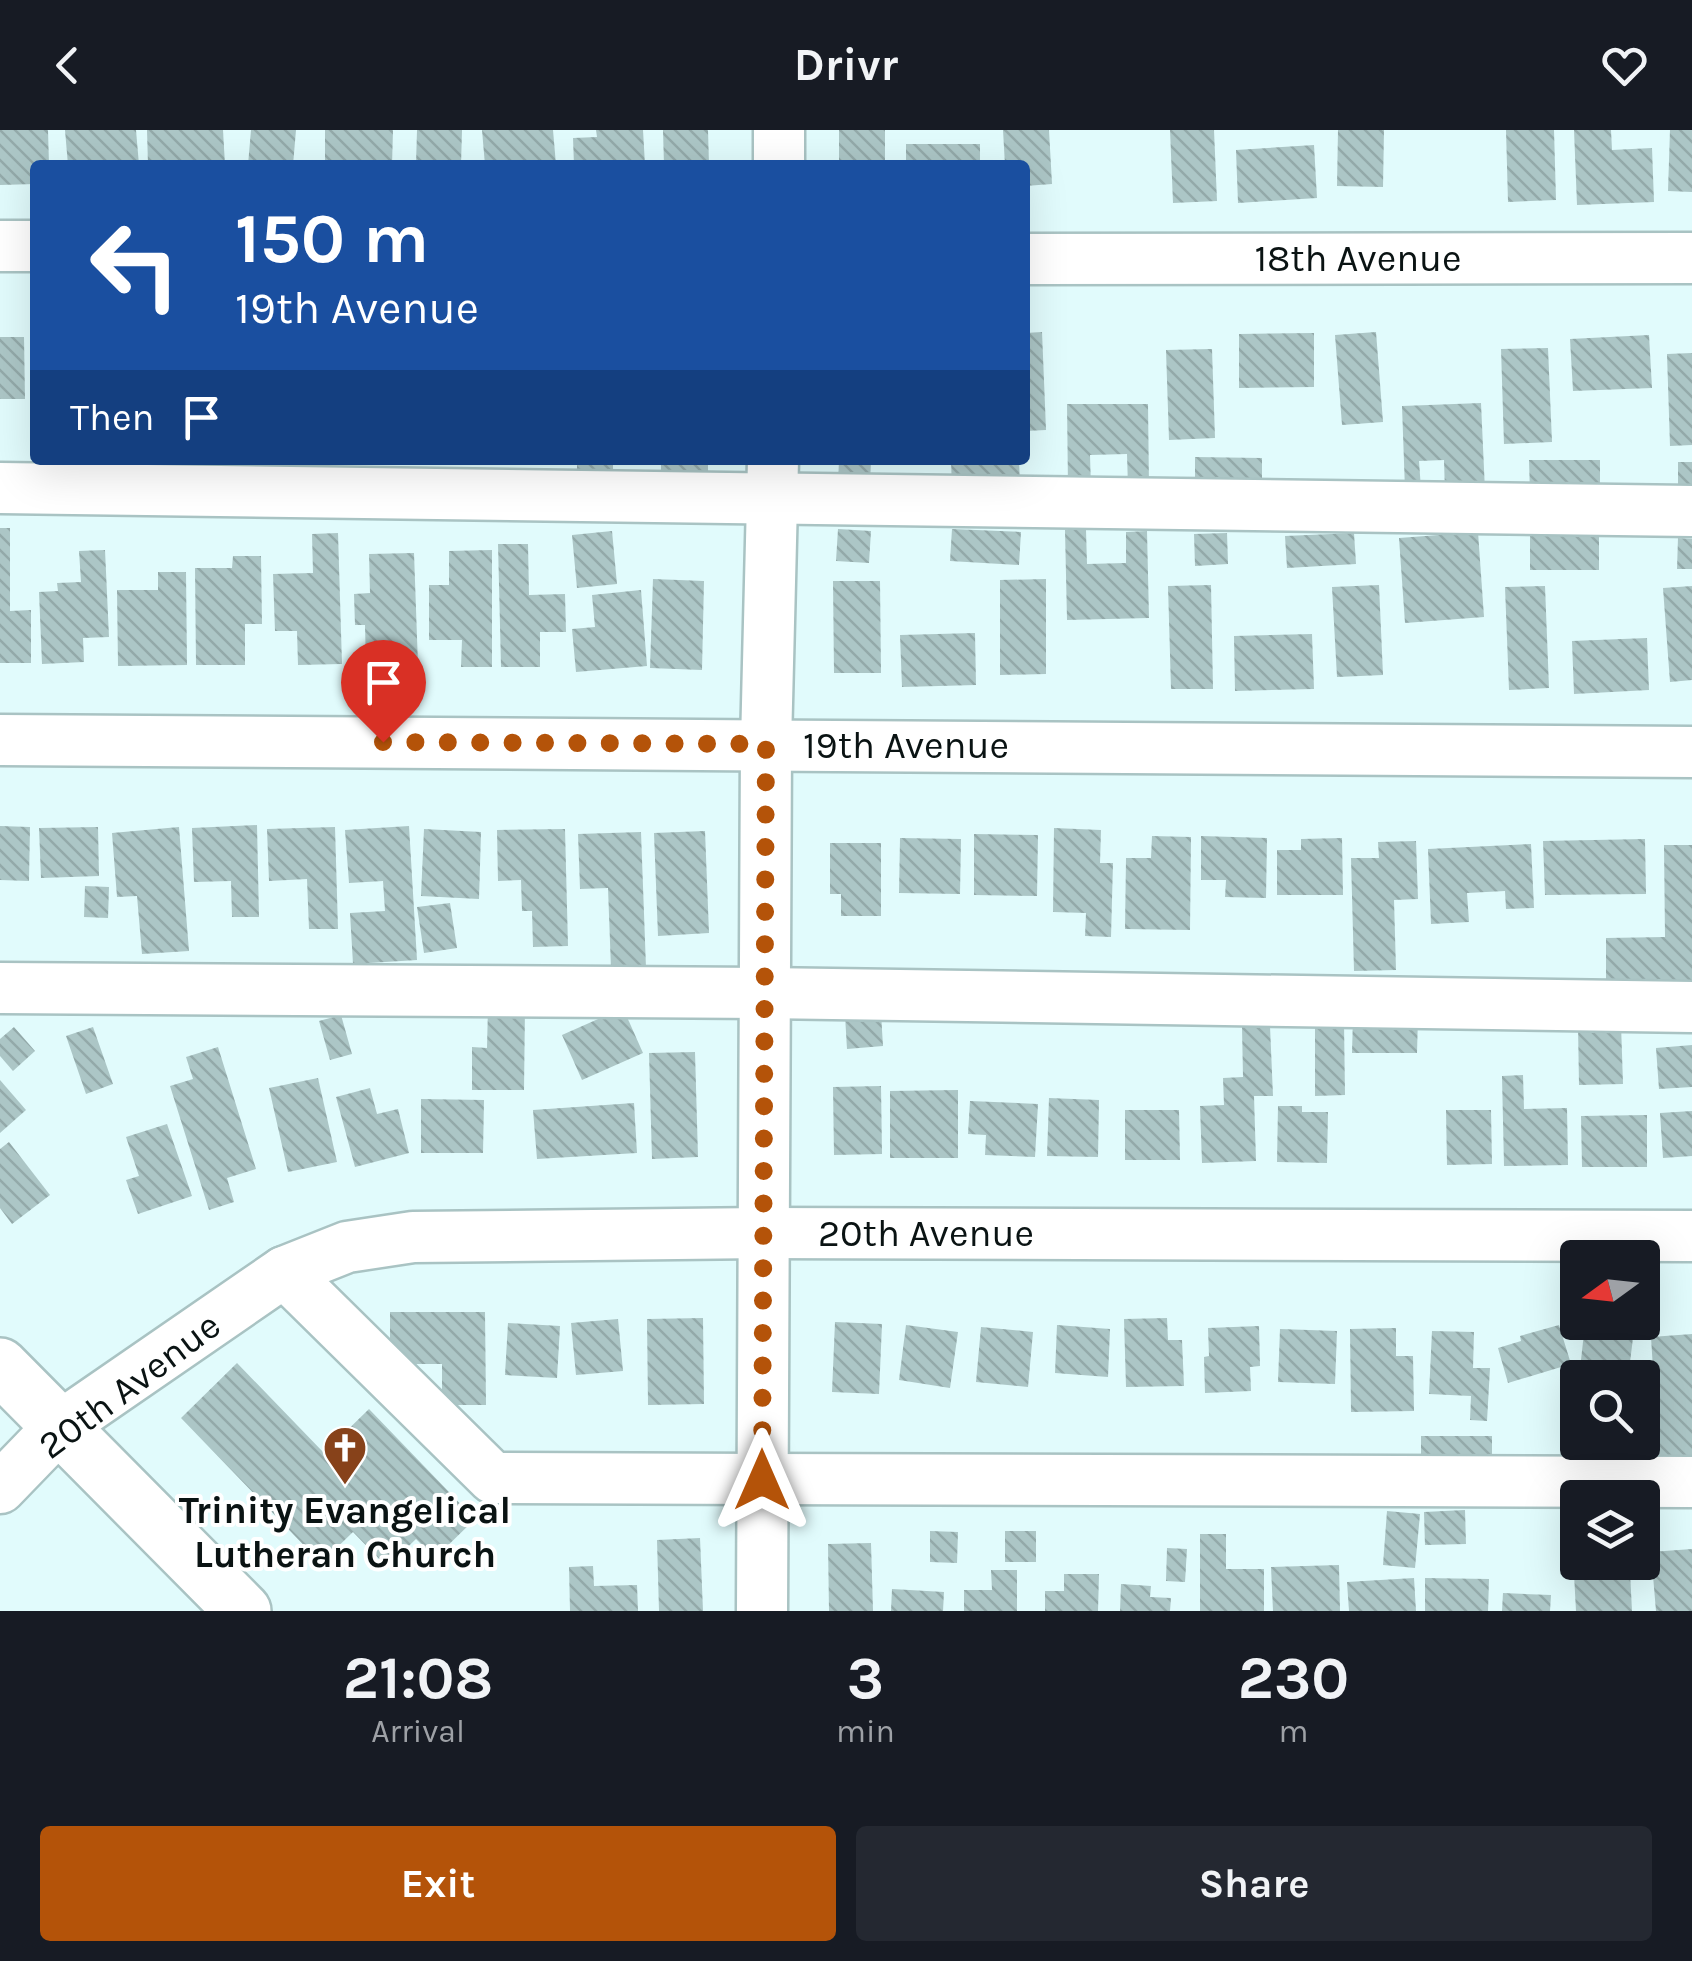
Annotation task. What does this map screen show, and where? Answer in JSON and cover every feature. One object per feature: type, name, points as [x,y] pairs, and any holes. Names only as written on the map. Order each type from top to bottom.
[{"type":"main road","points":[[0,1366],[242,1611]]},
{"type":"street","points":[[779,130],[779,160]]},
{"type":"street","points":[[0,246],[30,246]]},
{"type":"street","name":"18th Avenue","points":[[1030,258],[1692,258]]},
{"type":"street","points":[[762,1611],[766,744],[772,478]]},
{"type":"street","points":[[0,488],[772,478],[1692,510]]},
{"type":"street","name":"19th Avenue","points":[[0,740],[1692,752]]},
{"type":"street","points":[[0,988],[765,993],[1692,1008]]},
{"type":"street","name":"20th Avenue","points":[[0,1488],[59,1427],[284,1272],[347,1247],[413,1237],[762,1232],[1692,1236]]},
{"type":"street","points":[[284,1272],[492,1478],[1692,1482]]},
{"type":"building","points":[[0,130],[48,130],[49,160],[30,160],[30,184],[0,185]]},
{"type":"building","points":[[65,130],[136,130],[139,160],[68,160]]},
{"type":"building","points":[[147,130],[223,130],[225,160],[148,160]]},
{"type":"building","points":[[251,130],[296,130],[293,160],[248,160]]},
{"type":"building","points":[[325,130],[393,130],[392,160],[325,160]]},
{"type":"building","points":[[417,130],[462,130],[461,160],[416,160]]},
{"type":"building","points":[[482,130],[553,130],[556,160],[485,160]]},
{"type":"building","points":[[596,130],[643,130],[645,160],[574,160],[573,138],[597,137]]},
{"type":"building","points":[[663,130],[708,130],[709,160],[664,160]]},
{"type":"building","points":[[839,130],[885,130],[885,160],[839,160]]},
{"type":"building","points":[[1003,130],[1049,130],[1052,184],[1030,186],[1030,160],[1005,160]]},
{"type":"building","points":[[1170,130],[1214,130],[1217,201],[1173,203]]},
{"type":"building","points":[[1338,130],[1384,130],[1383,187],[1337,186]]},
{"type":"building","points":[[1506,130],[1554,130],[1556,200],[1508,202]]},
{"type":"building","points":[[1574,130],[1611,130],[1612,150],[1652,148],[1654,202],[1577,205]]},
{"type":"building","points":[[1670,130],[1692,130],[1692,192],[1668,191]]},
{"type":"building","points":[[906,144],[980,144],[980,160],[906,160]]},
{"type":"building","points":[[1314,145],[1317,198],[1238,203],[1236,150]]},
{"type":"building","points":[[1042,332],[1046,430],[1030,431],[1030,333]]},
{"type":"building","points":[[1376,332],[1383,422],[1342,425],[1335,335]]},
{"type":"building","points":[[1314,333],[1314,387],[1239,388],[1239,334]]},
{"type":"building","points":[[1649,335],[1652,388],[1573,391],[1570,339]]},
{"type":"building","points":[[0,337],[24,337],[25,399],[0,399]]},
{"type":"building","points":[[1548,348],[1552,442],[1504,444],[1501,349]]},
{"type":"building","points":[[1212,349],[1215,438],[1169,440],[1166,350]]},
{"type":"building","points":[[1692,353],[1692,445],[1670,446],[1667,354]]},
{"type":"building","points":[[1481,403],[1485,491],[1445,493],[1444,460],[1419,461],[1421,489],[1405,490],[1402,406]]},
{"type":"building","points":[[1067,404],[1148,404],[1149,487],[1128,487],[1127,454],[1090,455],[1091,488],[1068,488]]},
{"type":"building","points":[[1195,457],[1262,458],[1262,490],[1195,489]]},
{"type":"building","points":[[1529,460],[1600,460],[1600,494],[1530,494]]},
{"type":"building","points":[[1678,462],[1692,462],[1692,493],[1678,494]]},
{"type":"building","points":[[577,465],[613,465],[613,476],[577,475]]},
{"type":"building","points":[[661,465],[708,465],[708,476],[661,477]]},
{"type":"building","points":[[839,465],[871,465],[870,485],[838,484]]},
{"type":"building","points":[[951,465],[1019,465],[1020,485],[952,488]]},
{"type":"building","points":[[0,528],[10,528],[10,611],[31,610],[31,663],[0,663]]},
{"type":"building","points":[[838,529],[871,531],[869,563],[836,561]]},
{"type":"building","points":[[952,529],[1021,532],[1019,565],[950,561]]},
{"type":"building","points":[[1065,530],[1086,530],[1087,564],[1126,563],[1126,532],[1147,531],[1149,618],[1067,620]]},
{"type":"building","points":[[612,531],[617,584],[577,588],[572,535]]},
{"type":"building","points":[[1478,532],[1484,617],[1405,623],[1399,538]]},
{"type":"building","points":[[338,533],[342,664],[298,665],[297,631],[275,631],[273,574],[313,573],[312,534]]},
{"type":"building","points":[[1227,533],[1228,564],[1195,566],[1194,534]]},
{"type":"building","points":[[1354,533],[1356,564],[1287,568],[1285,536]]},
{"type":"building","points":[[1530,536],[1599,536],[1599,570],[1530,570]]},
{"type":"building","points":[[1678,538],[1692,539],[1692,569],[1677,569]]},
{"type":"building","points":[[498,544],[528,544],[529,595],[565,594],[566,632],[540,632],[540,667],[501,667]]},
{"type":"building","points":[[105,550],[109,637],[83,638],[84,662],[42,664],[39,592],[58,591],[57,583],[81,582],[79,551]]},
{"type":"building","points":[[492,550],[492,667],[461,667],[462,640],[429,640],[429,585],[449,585],[449,551]]},
{"type":"building","points":[[414,553],[418,665],[366,667],[365,625],[355,625],[354,594],[370,593],[369,554]]},
{"type":"building","points":[[233,556],[261,556],[262,624],[245,624],[245,665],[196,665],[195,568],[232,568]]},
{"type":"building","points":[[158,572],[186,572],[187,665],[118,666],[117,590],[158,590]]},
{"type":"building","points":[[653,579],[704,581],[702,670],[650,668]]},
{"type":"building","points":[[1046,579],[1046,674],[1000,675],[1000,580]]},
{"type":"building","points":[[833,581],[880,581],[881,673],[834,673]]},
{"type":"building","points":[[1211,585],[1213,689],[1171,689],[1168,586]]},
{"type":"building","points":[[1379,585],[1383,675],[1337,677],[1332,587]]},
{"type":"building","points":[[1545,586],[1549,688],[1509,690],[1505,587]]},
{"type":"building","points":[[1692,586],[1692,680],[1670,682],[1663,588]]},
{"type":"building","points":[[641,590],[647,666],[576,672],[572,629],[595,627],[592,595]]},
{"type":"building","points":[[975,633],[976,685],[902,687],[900,635]]},
{"type":"building","points":[[1312,634],[1314,689],[1235,691],[1234,636]]},
{"type":"building","points":[[1647,638],[1649,690],[1574,694],[1572,641]]},
{"type":"building","points":[[257,825],[259,917],[232,917],[231,881],[194,882],[192,828]]},
{"type":"building","points":[[0,826],[30,827],[29,881],[0,880]]},
{"type":"building","points":[[409,826],[417,960],[353,964],[350,913],[385,911],[383,881],[349,883],[345,830]]},
{"type":"building","points":[[98,827],[99,876],[41,878],[39,828]]},
{"type":"building","points":[[179,827],[189,951],[142,954],[137,896],[117,897],[112,833]]},
{"type":"building","points":[[335,827],[338,929],[309,929],[307,879],[269,881],[267,829]]},
{"type":"building","points":[[1054,828],[1101,830],[1100,863],[1113,863],[1111,937],[1085,936],[1086,913],[1053,912]]},
{"type":"building","points":[[424,829],[481,832],[479,899],[421,896]]},
{"type":"building","points":[[565,829],[568,946],[533,947],[532,911],[522,911],[521,880],[498,881],[497,830]]},
{"type":"building","points":[[705,831],[709,933],[658,936],[654,833]]},
{"type":"building","points":[[641,832],[646,968],[611,969],[608,888],[580,889],[578,834]]},
{"type":"building","points":[[974,834],[1038,835],[1037,896],[974,895]]},
{"type":"building","points":[[1152,836],[1191,837],[1190,930],[1125,929],[1126,858],[1151,858]]},
{"type":"building","points":[[1201,836],[1267,838],[1266,898],[1225,897],[1226,880],[1201,880]]},
{"type":"building","points":[[900,838],[961,839],[960,894],[899,893]]},
{"type":"building","points":[[1342,838],[1343,895],[1277,895],[1277,850],[1301,850],[1301,839]]},
{"type":"building","points":[[1645,839],[1646,894],[1545,895],[1543,841]]},
{"type":"building","points":[[1416,841],[1418,899],[1394,900],[1396,970],[1354,971],[1351,858],[1379,858],[1378,842]]},
{"type":"building","points":[[830,843],[881,843],[881,916],[841,916],[841,894],[830,894]]},
{"type":"building","points":[[1531,844],[1534,908],[1506,909],[1505,891],[1467,893],[1469,922],[1431,924],[1428,849]]},
{"type":"building","points":[[1664,845],[1692,845],[1692,982],[1606,983],[1606,938],[1665,937]]},
{"type":"building","points":[[85,886],[109,887],[108,918],[84,917]]},
{"type":"building","points":[[450,903],[457,948],[424,953],[417,907]]},
{"type":"building","points":[[488,1007],[525,1007],[524,1090],[472,1090],[472,1047],[487,1048]]},
{"type":"building","points":[[623,1008],[643,1053],[582,1080],[562,1035]]},
{"type":"building","points":[[881,1013],[883,1046],[847,1049],[845,1015]]},
{"type":"building","points":[[341,1015],[352,1054],[330,1060],[319,1021]]},
{"type":"building","points":[[1353,1017],[1418,1017],[1417,1053],[1352,1053]]},
{"type":"building","points":[[1315,1023],[1344,1023],[1345,1095],[1315,1096]]},
{"type":"building","points":[[1621,1024],[1623,1084],[1579,1085],[1578,1025]]},
{"type":"building","points":[[1270,1026],[1273,1096],[1254,1096],[1256,1161],[1202,1163],[1200,1106],[1224,1105],[1223,1078],[1243,1077],[1242,1027]]},
{"type":"building","points":[[14,1027],[35,1051],[13,1071],[0,1056],[0,1039]]},
{"type":"building","points":[[93,1027],[113,1084],[86,1094],[66,1036]]},
{"type":"building","points":[[1692,1045],[1692,1087],[1659,1089],[1656,1048]]},
{"type":"building","points":[[218,1047],[256,1169],[227,1178],[234,1202],[209,1210],[170,1086],[193,1079],[186,1057]]},
{"type":"building","points":[[695,1052],[698,1157],[652,1159],[649,1053]]},
{"type":"building","points":[[1523,1075],[1524,1109],[1567,1108],[1568,1165],[1504,1166],[1502,1076]]},
{"type":"building","points":[[318,1078],[337,1162],[288,1172],[269,1088]]},
{"type":"building","points":[[0,1080],[26,1110],[0,1133]]},
{"type":"building","points":[[881,1086],[882,1154],[834,1155],[833,1087]]},
{"type":"building","points":[[370,1088],[377,1114],[398,1109],[409,1153],[355,1167],[336,1097]]},
{"type":"building","points":[[958,1090],[958,1158],[890,1158],[890,1091]]},
{"type":"building","points":[[1049,1098],[1099,1100],[1098,1157],[1047,1156]]},
{"type":"building","points":[[421,1099],[484,1100],[483,1153],[421,1153]]},
{"type":"building","points":[[970,1101],[1038,1104],[1035,1157],[985,1155],[986,1135],[968,1134]]},
{"type":"building","points":[[634,1103],[637,1153],[537,1159],[533,1110]]},
{"type":"building","points":[[1278,1106],[1302,1106],[1302,1112],[1328,1112],[1327,1163],[1277,1162]]},
{"type":"building","points":[[1125,1110],[1179,1110],[1180,1160],[1125,1160]]},
{"type":"building","points":[[1446,1110],[1491,1110],[1492,1164],[1447,1165]]},
{"type":"building","points":[[1692,1111],[1692,1156],[1663,1158],[1660,1113]]},
{"type":"building","points":[[1647,1115],[1647,1167],[1582,1167],[1581,1116]]},
{"type":"building","points":[[167,1124],[192,1196],[138,1214],[126,1180],[139,1176],[126,1137]]},
{"type":"building","points":[[9,1142],[50,1195],[12,1224],[0,1208],[0,1149]]},
{"type":"building","points":[[390,1312],[485,1312],[486,1405],[442,1405],[442,1364],[390,1364]]},
{"type":"building","points":[[703,1318],[704,1404],[648,1405],[647,1319]]},
{"type":"building","points":[[1167,1318],[1168,1340],[1182,1340],[1184,1386],[1126,1387],[1124,1319]]},
{"type":"building","points":[[618,1319],[623,1371],[576,1375],[571,1323]]},
{"type":"building","points":[[835,1322],[882,1324],[879,1394],[832,1392]]},
{"type":"building","points":[[508,1323],[560,1326],[557,1378],[505,1375]]},
{"type":"building","points":[[906,1325],[958,1332],[950,1388],[899,1380]]},
{"type":"building","points":[[1057,1325],[1110,1329],[1108,1377],[1055,1373]]},
{"type":"building","points":[[1559,1325],[1560,1340],[1564,1340],[1570,1360],[1560,1360],[1560,1367],[1508,1383],[1498,1348],[1521,1341],[1520,1336]]},
{"type":"building","points":[[1259,1326],[1260,1366],[1250,1367],[1251,1391],[1205,1393],[1208,1328]]},
{"type":"building","points":[[981,1327],[1033,1332],[1028,1387],[976,1382]]},
{"type":"building","points":[[1396,1328],[1396,1356],[1413,1356],[1414,1411],[1351,1412],[1350,1329]]},
{"type":"building","points":[[1280,1329],[1337,1331],[1335,1384],[1278,1382]]},
{"type":"building","points":[[1432,1331],[1474,1332],[1473,1368],[1490,1368],[1487,1421],[1470,1420],[1471,1396],[1429,1394]]},
{"type":"building","points":[[1692,1334],[1692,1465],[1659,1466],[1660,1360],[1652,1360],[1651,1340],[1660,1340],[1660,1336]]},
{"type":"building","points":[[1583,1340],[1633,1340],[1630,1360],[1581,1360]]},
{"type":"building","name":"Trinity Evangelical Lutheran Church","points":[[237,1363],[324,1453],[369,1409],[475,1519],[435,1558],[416,1539],[387,1567],[353,1532],[321,1563],[181,1418]]},
{"type":"building","points":[[1421,1436],[1492,1436],[1492,1472],[1421,1472]]},
{"type":"building","points":[[1465,1510],[1466,1544],[1425,1545],[1424,1512]]},
{"type":"building","points":[[1387,1511],[1420,1514],[1415,1568],[1383,1565]]},
{"type":"building","points":[[930,1531],[958,1532],[957,1563],[930,1562]]},
{"type":"building","points":[[1005,1531],[1036,1531],[1036,1562],[1005,1562]]},
{"type":"building","points":[[1200,1534],[1226,1534],[1226,1569],[1264,1569],[1264,1611],[1200,1611]]},
{"type":"building","points":[[700,1538],[703,1611],[659,1611],[657,1540]]},
{"type":"building","points":[[871,1543],[873,1611],[829,1611],[828,1544]]},
{"type":"building","points":[[1167,1548],[1187,1549],[1185,1582],[1166,1581]]},
{"type":"building","points":[[1692,1549],[1692,1611],[1656,1611],[1653,1580],[1660,1580],[1660,1551]]},
{"type":"building","points":[[1339,1565],[1340,1611],[1273,1611],[1271,1567]]},
{"type":"building","points":[[593,1566],[594,1586],[637,1585],[638,1611],[570,1611],[569,1567]]},
{"type":"building","points":[[991,1570],[1017,1570],[1017,1611],[964,1611],[964,1590],[992,1590]]},
{"type":"building","points":[[1064,1574],[1099,1574],[1098,1611],[1045,1611],[1045,1591],[1064,1591]]},
{"type":"building","points":[[1414,1578],[1416,1611],[1349,1611],[1347,1582]]},
{"type":"building","points":[[1425,1578],[1489,1579],[1488,1611],[1425,1611]]},
{"type":"building","points":[[1574,1580],[1630,1580],[1632,1611],[1576,1611]]},
{"type":"building","points":[[1121,1584],[1151,1586],[1150,1597],[1171,1598],[1170,1611],[1120,1611]]},
{"type":"building","points":[[892,1589],[944,1592],[943,1611],[891,1611]]},
{"type":"building","points":[[1503,1593],[1551,1595],[1550,1611],[1502,1611]]},
{"type":"place","name":"Trinity Evangelical Lutheran Church","points":[[345,1486]]},
{"type":"route","points":[[383,742],[766,744],[762,1480]]}]
